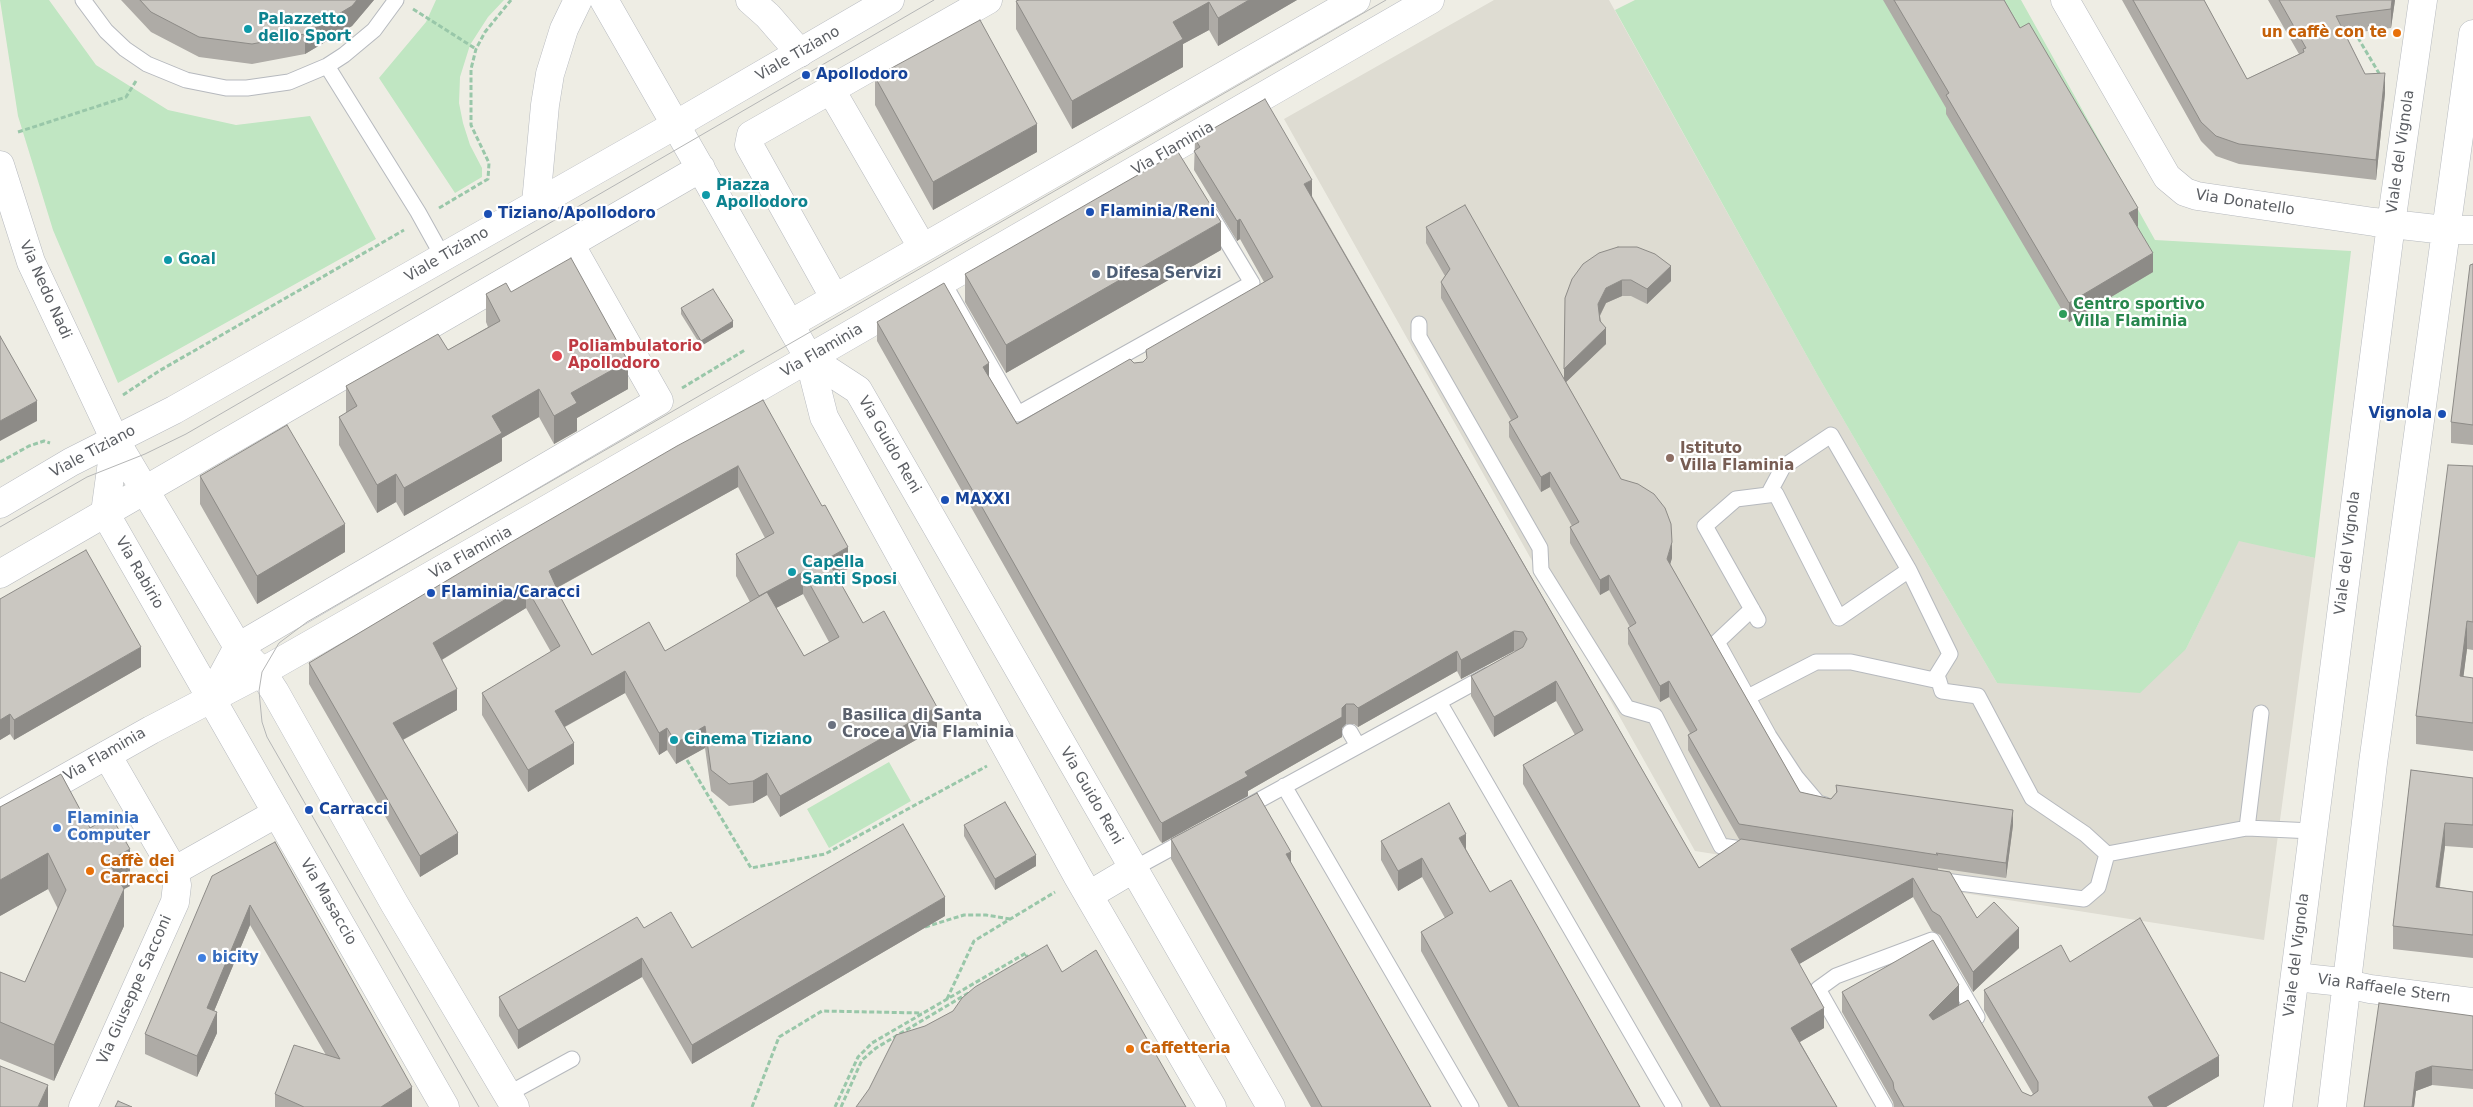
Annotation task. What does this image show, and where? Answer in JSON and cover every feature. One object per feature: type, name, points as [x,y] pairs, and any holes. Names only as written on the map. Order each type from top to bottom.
[{"type":"street","points":[[536,203],[545,105],[550,74],[564,29],[578,0]]},
{"type":"street","points":[[604,0],[810,358],[824,417],[1083,886],[1212,1107]]},
{"type":"street","points":[[750,0],[768,16],[800,54]]},
{"type":"street","name":"Viale Tiziano","points":[[0,504],[115,440],[174,410],[800,54],[890,0]]},
{"type":"street","points":[[834,297],[749,145],[753,133],[988,0]]},
{"type":"street","points":[[790,324],[834,297],[1356,0]]},
{"type":"street","name":"Via Flaminia","points":[[0,815],[211,697],[262,672],[943,282],[1176,157],[1430,0]]},
{"type":"street","name":"Via Donatello","points":[[2065,0],[2167,177],[2175,186],[2197,196],[2391,224],[2444,230],[2473,230]]},
{"type":"street","name":"Viale del Vignola","points":[[2278,1107],[2391,224],[2423,0]]},
{"type":"street","points":[[2332,1107],[2373,763],[2444,230],[2473,34]]},
{"type":"street","points":[[831,90],[922,247]]},
{"type":"street","name":"Via Nedo Nadi","points":[[0,164],[31,262],[110,407]]},
{"type":"street","points":[[0,574],[701,168]]},
{"type":"street","points":[[211,697],[238,647],[660,401],[570,244]]},
{"type":"street","name":"Via Guido Reni","points":[[810,358],[858,390],[1271,1107]]},
{"type":"street","points":[[104,513],[115,440],[110,407]]},
{"type":"street","points":[[115,440],[238,647],[262,672],[394,903],[512,1101]]},
{"type":"street","name":"Via Rabirio","points":[[104,513],[211,697]]},
{"type":"street","name":"Via Masaccio","points":[[211,697],[446,1107]]},
{"type":"street","points":[[107,755],[174,871],[276,813]]},
{"type":"street","points":[[1083,886],[1133,868]]},
{"type":"street","name":"Via Giuseppe Sacconi","points":[[82,1107],[175,902],[177,885],[174,871]]},
{"type":"street","name":"Via Raffaele Stern","points":[[2294,976],[2473,1002]]},
{"type":"lane","points":[[83,0],[106,31],[125,49],[147,64],[186,80],[226,88],[268,86],[289,82],[327,66],[344,56],[402,2]]},
{"type":"lane","points":[[327,66],[418,212],[443,257]]},
{"type":"lane","points":[[943,282],[1018,414],[1252,283],[1203,202]]},
{"type":"lane","points":[[1419,324],[1419,337],[1540,548],[1542,570],[1627,708],[1655,716],[1721,846],[1760,852]]},
{"type":"lane","points":[[1125,354],[1134,368]]},
{"type":"lane","points":[[1768,496],[1783,467],[1831,435],[1909,570],[1950,654],[1937,675],[1942,691],[1978,696],[2032,798],[2086,834],[2107,854]]},
{"type":"lane","points":[[1828,805],[1818,803],[1796,777],[1769,736],[1717,642],[1755,615],[1705,526],[1736,499],[1776,494],[1839,618],[1909,570]]},
{"type":"lane","points":[[1748,697],[1816,662],[1850,662],[1939,681]]},
{"type":"lane","points":[[1233,814],[1502,668]]},
{"type":"lane","points":[[1439,702],[1674,1107]]},
{"type":"lane","points":[[2247,828],[2261,713]]},
{"type":"lane","points":[[1350,732],[1358,746]]},
{"type":"lane","points":[[1284,786],[1471,1107]]},
{"type":"lane","points":[[2107,854],[2247,828],[2313,831]]},
{"type":"lane","points":[[1133,868],[1199,833]]},
{"type":"lane","points":[[1926,878],[2084,899],[2098,887],[2107,854]]},
{"type":"lane","points":[[1885,1107],[1818,989],[1836,976],[1932,940],[1986,1032]]},
{"type":"lane","points":[[512,1101],[537,1078],[572,1059]]},
{"type":"path","points":[[448,203],[488,179],[489,163],[471,125],[471,69],[476,49],[498,14],[511,0]]},
{"type":"path","points":[[402,2],[476,49]]},
{"type":"path","points":[[2351,25],[2380,76],[2412,81]]},
{"type":"path","points":[[18,132],[126,97],[147,64]]},
{"type":"path","points":[[110,407],[159,371],[397,234]]},
{"type":"path","points":[[660,401],[745,350]]},
{"type":"path","points":[[0,462],[29,446],[44,441],[50,443]]},
{"type":"path","points":[[687,760],[751,868],[825,854],[1009,754]]},
{"type":"path","points":[[947,999],[974,941],[1011,919],[1083,886]]},
{"type":"path","points":[[925,927],[964,915],[986,915],[1011,919]]},
{"type":"path","points":[[835,1107],[858,1056],[872,1043],[1026,953],[1028,957],[876,1048],[862,1060],[841,1107]]},
{"type":"path","points":[[752,1107],[779,1038],[822,1011],[923,1013]]},
{"type":"shaded area","name":"Istituto Villa Flaminia","points":[[1494,0],[1609,0],[1818,376],[1997,683],[2186,649],[2239,540],[2315,558],[2264,940],[1695,851],[1284,119]]},
{"type":"green space","points":[[0,0],[49,0],[96,65],[168,110],[236,125],[310,116],[376,239],[118,383],[53,230],[18,116]]},
{"type":"green space","points":[[436,0],[504,0],[488,17],[470,45],[460,77],[459,103],[463,123],[470,145],[482,168],[482,177],[455,193],[379,78],[426,22]]},
{"type":"green space","name":"Centro sportivo Villa Flaminia","points":[[1635,0],[2021,0],[2155,240],[2351,251],[2315,558],[2239,541],[2186,649],[2140,693],[1997,683],[1818,376],[1615,10]]},
{"type":"green space","points":[[889,762],[911,801],[829,848],[807,809]]},
{"type":"building","points":[[140,0],[357,0],[352,6],[305,34],[252,44],[199,37],[151,12]]},
{"type":"building","points":[[1249,0],[1218,18],[1209,2],[1173,22],[1183,39],[1072,101],[1016,1]]},
{"type":"building","points":[[1894,0],[2004,0],[2020,28],[2029,23],[2138,208],[2129,213],[2153,253],[2069,303],[1946,95],[1949,93]]},
{"type":"building","points":[[2133,0],[2204,0],[2247,79],[2304,52],[2303,49],[2306,48],[2279,0],[2392,0],[2391,9],[2336,16],[2365,74],[2385,73],[2376,160],[2239,144],[2216,136],[2201,122]]},
{"type":"building","points":[[980,20],[1037,124],[933,182],[875,77]]},
{"type":"building","points":[[1265,99],[1312,180],[1304,184],[1699,868],[1741,839],[1950,872],[1977,918],[1994,902],[2019,928],[1973,972],[1940,916],[1932,911],[1913,878],[1791,949],[1824,1008],[1791,1028],[1837,1107],[1721,1107],[1523,765],[1583,730],[1556,681],[1494,717],[1471,676],[1523,647],[1527,639],[1523,632],[1514,631],[1461,660],[1457,651],[1358,708],[1354,704],[1346,704],[1342,708],[1342,717],[1245,772],[1248,776],[1162,823],[1160,821],[877,322],[944,283],[989,363],[983,367],[1017,424],[1130,359],[1134,363],[1143,362],[1147,358],[1146,350],[1273,277],[1240,219],[1237,221],[1194,151],[1200,147],[1195,139]]},
{"type":"building","name":"Difesa Servizi","points":[[1178,152],[1221,222],[1006,345],[965,274]]},
{"type":"building","points":[[1465,205],[1621,479],[1638,484],[1654,494],[1665,508],[1671,524],[1672,542],[1667,559],[1800,792],[1831,799],[1837,792],[1836,785],[2013,810],[2006,863],[1936,853],[1938,855],[1739,824],[1688,735],[1697,730],[1669,681],[1660,686],[1628,628],[1636,623],[1609,575],[1600,580],[1570,527],[1579,522],[1550,472],[1541,477],[1509,422],[1518,417],[1441,282],[1450,269],[1426,227]]},
{"type":"building","points":[[1618,247],[1637,247],[1655,254],[1671,266],[1647,289],[1631,280],[1622,280],[1606,288],[1598,304],[1600,321],[1606,328],[1564,369],[1565,298],[1572,279],[1583,264],[1599,253]]},
{"type":"building","points":[[571,258],[628,361],[571,393],[577,403],[554,416],[539,389],[492,416],[502,433],[404,488],[396,474],[377,485],[339,417],[357,406],[346,386],[438,334],[448,350],[500,321],[486,294],[506,283],[511,292]]},
{"type":"building","points":[[2473,264],[2473,425],[2451,422],[2470,265]]},
{"type":"building","points":[[713,289],[733,321],[701,341],[681,308]]},
{"type":"building","points":[[0,336],[37,401],[0,421]]},
{"type":"building","points":[[763,400],[822,506],[825,505],[848,547],[827,559],[863,623],[884,611],[937,707],[780,796],[767,773],[753,781],[729,784],[711,770],[705,726],[676,743],[667,728],[659,733],[625,671],[555,711],[574,743],[528,770],[482,693],[560,646],[526,587],[433,643],[457,689],[393,723],[458,833],[420,856],[309,663],[677,446]],"holes":[[[738,466],[774,533],[736,554],[759,596],[803,572],[839,637],[804,656],[767,592],[665,651],[649,622],[592,655],[562,600],[549,571]]]},
{"type":"building","points":[[287,425],[345,524],[257,576],[200,476]]},
{"type":"building","points":[[2448,465],[2473,466],[2473,622],[2467,621],[2460,676],[2473,678],[2473,723],[2416,716]]},
{"type":"building","points":[[86,550],[141,647],[14,720],[10,714],[0,720],[0,599]]},
{"type":"building","points":[[2411,770],[2473,778],[2473,825],[2445,823],[2436,887],[2473,892],[2473,935],[2393,926]]},
{"type":"building","points":[[61,774],[90,828],[111,816],[130,849],[108,861],[124,889],[54,1045],[0,1022],[0,972],[25,982],[66,890],[48,853],[0,880],[0,807]]},
{"type":"building","points":[[1257,793],[1291,852],[1286,854],[1431,1107],[1322,1107],[1171,839]]},
{"type":"building","points":[[1005,802],[1036,855],[995,879],[964,825]]},
{"type":"building","points":[[1449,803],[1466,834],[1459,838],[1490,892],[1511,880],[1640,1107],[1519,1107],[1421,932],[1453,913],[1422,858],[1398,871],[1381,841]]},
{"type":"building","points":[[903,824],[945,897],[692,1045],[642,958],[518,1030],[499,997],[637,917],[644,928],[671,912],[692,948]]},
{"type":"building","points":[[275,842],[412,1087],[381,1107],[304,1107],[275,1094],[294,1045],[340,1059],[250,905],[207,1008],[217,1012],[197,1056],[145,1034],[212,876]]},
{"type":"building","points":[[2140,918],[2219,1056],[2148,1097],[2154,1107],[1904,1107],[1894,1089],[1893,1082],[1842,992],[1933,940],[1959,985],[1929,1015],[1933,1020],[1968,1000],[2022,1092],[2031,1096],[2038,1091],[2038,1082],[1984,990],[2061,945],[2070,962]]},
{"type":"building","points":[[1047,945],[1062,972],[1096,950],[1186,1107],[856,1107],[869,1089],[896,1035],[925,1026],[953,1011],[962,998],[975,987]]},
{"type":"building","points":[[2379,1003],[2473,1016],[2473,1070],[2432,1066],[2416,1072],[2412,1107],[2364,1107]]},
{"type":"building","points":[[0,1066],[48,1085],[38,1107],[0,1107]]},
{"type":"building","points":[[118,1101],[132,1107],[115,1107]]},
{"type":"tram line","points":[[0,527],[87,477],[145,454],[186,434],[934,0]]},
{"type":"tram line","points":[[479,1107],[267,737],[262,722],[259,691],[262,672],[279,643],[307,622],[1386,0]]},
{"type":"place","name":"Palazzetto dello Sport","points":[[248,29]]},
{"type":"place","name":"un caffè con te","points":[[2397,33]]},
{"type":"place","name":"Apollodoro","points":[[806,75]]},
{"type":"place","name":"Piazza Apollodoro","points":[[706,195]]},
{"type":"place","name":"Flaminia/Reni","points":[[1090,212]]},
{"type":"place","name":"Tiziano/Apollodoro","points":[[488,214]]},
{"type":"place","name":"Goal","points":[[168,260]]},
{"type":"place","name":"Difesa Servizi","points":[[1096,274]]},
{"type":"place","name":"Centro sportivo Villa Flaminia","points":[[2063,314]]},
{"type":"place","name":"Poliambulatorio Apollodoro","points":[[557,356]]},
{"type":"place","name":"Vignola","points":[[2442,414]]},
{"type":"place","name":"Istituto Villa Flaminia","points":[[1670,458]]},
{"type":"place","name":"MAXXI","points":[[945,500]]},
{"type":"place","name":"Capella Santi Sposi","points":[[792,572]]},
{"type":"place","name":"Flaminia/Caracci","points":[[431,593]]},
{"type":"place","name":"Basilica di Santa Croce a Via Flaminia","points":[[832,725]]},
{"type":"place","name":"Cinema Tiziano","points":[[674,740]]},
{"type":"place","name":"Carracci","points":[[309,810]]},
{"type":"place","name":"Flaminia Computer","points":[[57,828]]},
{"type":"place","name":"Caffè dei Carracci","points":[[90,871]]},
{"type":"place","name":"bicity","points":[[202,958]]},
{"type":"place","name":"Caffetteria","points":[[1130,1049]]}]
